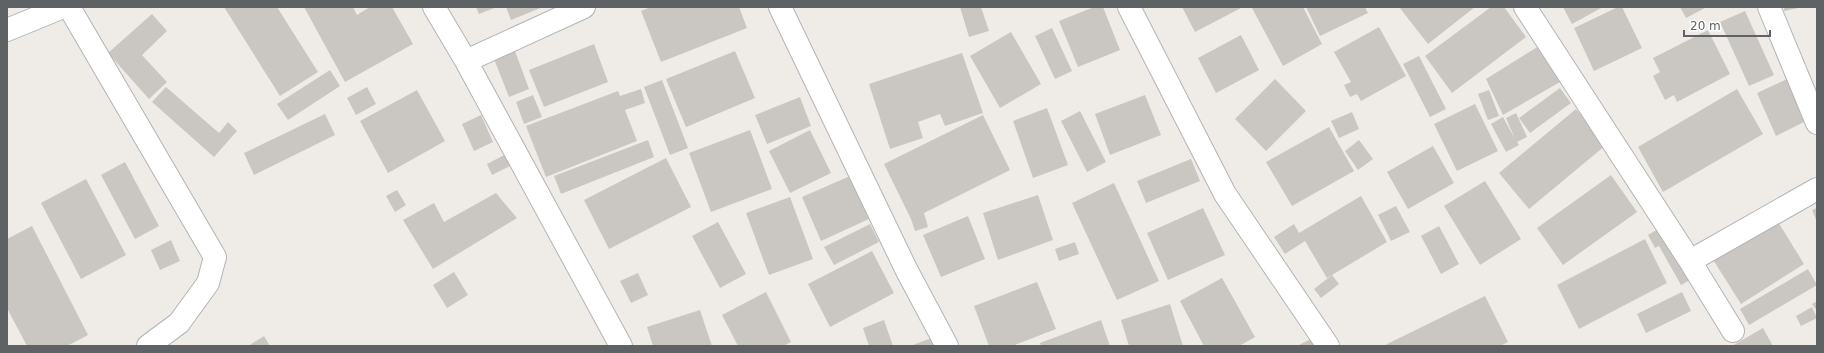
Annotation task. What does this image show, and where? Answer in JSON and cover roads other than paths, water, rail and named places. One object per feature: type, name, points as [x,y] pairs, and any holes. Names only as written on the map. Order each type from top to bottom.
[{"type":"street","points":[[7,30],[63,7]]},
{"type":"street","points":[[69,7],[215,257],[208,283],[178,323],[148,346]]},
{"type":"street","points":[[434,7],[466,61],[622,346]]},
{"type":"street","points":[[466,61],[584,7]]},
{"type":"street","points":[[780,7],[906,269],[947,346]]},
{"type":"street","points":[[1129,7],[1225,194],[1328,346]]},
{"type":"street","points":[[1524,7],[1690,261],[1733,331]]},
{"type":"street","points":[[1769,7],[1817,123]]},
{"type":"street","points":[[1690,261],[1817,189]]}]
